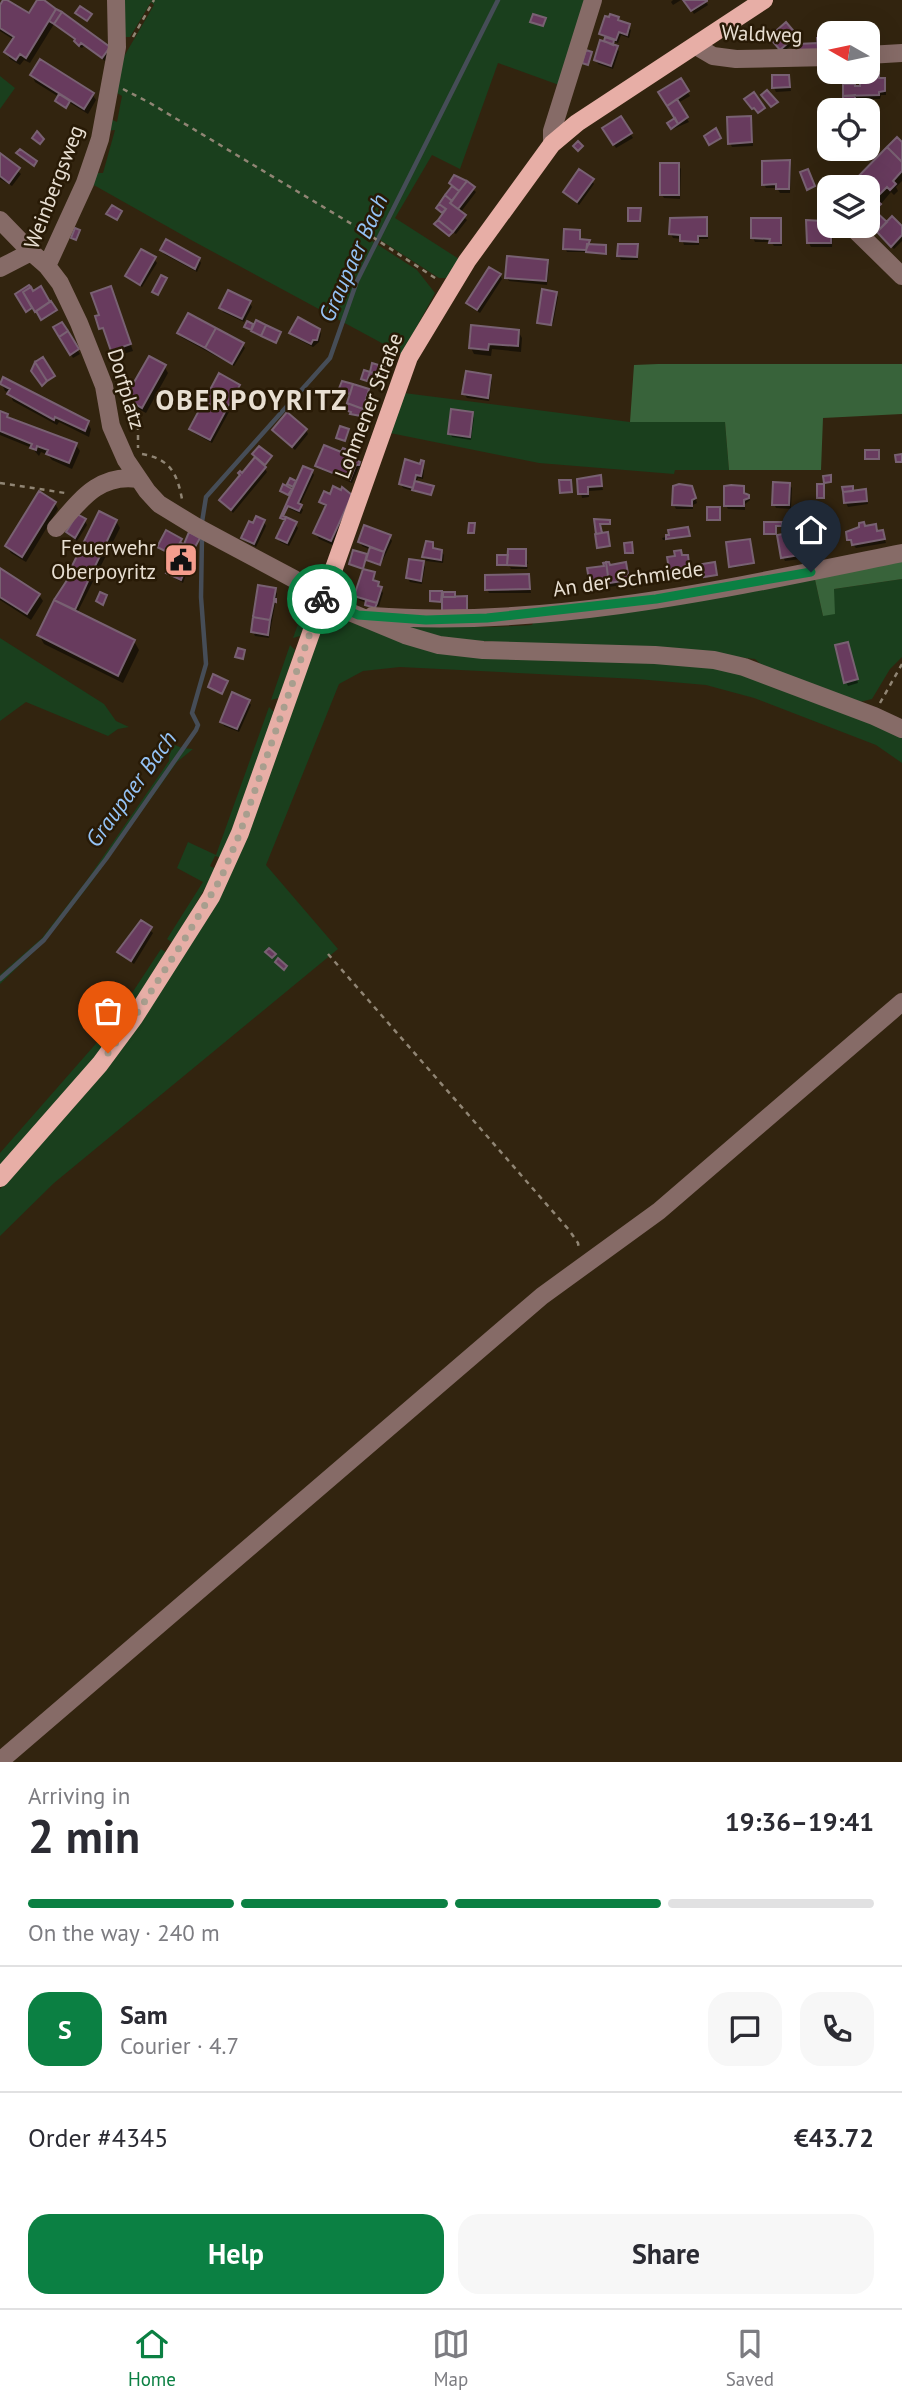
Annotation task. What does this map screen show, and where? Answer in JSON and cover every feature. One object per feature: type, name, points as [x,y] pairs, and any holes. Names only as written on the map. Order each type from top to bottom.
[{"type":"main road","name":"Lohmener Straße","points":[[0,1178],[117,1041],[211,897],[240,833],[409,357],[467,261],[552,144],[577,123],[764,0]]},
{"type":"street","name":"Weinbergsweg","points":[[47,266],[85,183],[100,139],[117,45],[116,0]]},
{"type":"street","points":[[552,144],[551,131],[593,0]]},
{"type":"street","name":"Waldweg","points":[[696,46],[713,56],[736,59],[817,57]]},
{"type":"street","points":[[880,55],[902,54]]},
{"type":"street","name":"Dorfplatz","points":[[0,220],[47,266],[60,283],[104,386],[111,426],[126,460],[159,504],[294,579],[335,607],[405,635],[439,645],[472,649],[655,655],[714,660],[744,667],[902,729]]},
{"type":"street","points":[[863,238],[902,276]]},
{"type":"street","name":"Weinbergsweg","points":[[0,268],[31,252]]},
{"type":"street","points":[[55,528],[85,494],[98,485],[125,477],[138,479]]},
{"type":"street","name":"An der Schmiede","points":[[358,615],[438,620],[561,611],[762,582],[902,553]]},
{"type":"street","points":[[0,1761],[500,1331],[580,1266],[659,1211],[902,1002]]},
{"type":"path","points":[[117,45],[132,38],[154,0]]},
{"type":"path","points":[[121,88],[375,239],[441,282]]},
{"type":"path","points":[[126,460],[138,454],[157,457],[178,476],[197,527]]},
{"type":"path","points":[[0,483],[85,494]]},
{"type":"path","points":[[874,716],[902,664]]},
{"type":"path","points":[[328,954],[569,1230],[578,1243],[580,1266]]},
{"type":"green space","points":[[119,0],[588,0],[559,85],[498,63],[460,169],[432,155],[395,218],[459,259],[446,278],[439,278],[374,236],[372,241],[417,270],[435,293],[402,354],[92,184],[93,173],[103,173],[115,130],[105,131],[108,118],[117,122],[122,96],[114,91],[119,65],[154,5],[151,2],[130,37],[125,37]]},
{"type":"green space","points":[[0,76],[15,88],[0,109]]},
{"type":"green space","points":[[902,364],[902,414],[823,418],[821,470],[729,470],[725,422],[630,422],[634,365]]},
{"type":"green space","points":[[404,393],[630,422],[725,422],[729,470],[675,470],[674,474],[539,463],[390,433]]},
{"type":"green space","points":[[902,557],[902,579],[834,589],[835,614],[823,616],[814,575]]},
{"type":"green space","points":[[814,575],[823,616],[834,589],[902,579],[902,657],[890,669],[872,699],[856,703],[763,666],[755,659],[690,652],[606,650],[439,638],[380,619],[455,627],[532,625],[535,619]]},
{"type":"green space","points":[[305,596],[308,607],[306,621],[300,636],[293,638],[306,602]]},
{"type":"green space","points":[[326,622],[350,622],[406,641],[714,664],[902,735],[902,763],[876,745],[754,698],[706,685],[400,667],[363,671],[339,684],[266,865],[338,949],[54,1183],[0,1236],[0,1189],[57,1124],[206,918],[319,630]]},
{"type":"green space","points":[[0,638],[104,704],[116,721],[129,727],[118,729],[108,736],[26,702],[0,721]]},
{"type":"green space","points":[[290,645],[295,650],[279,698],[271,700]]},
{"type":"green space","points":[[269,707],[274,712],[222,858],[215,856],[210,866],[216,869],[173,943],[167,939],[203,882],[177,868],[188,842],[216,855]]},
{"type":"green space","points":[[170,743],[193,749],[177,762],[90,884],[45,941],[0,984],[0,975],[42,938],[87,880],[169,761]]},
{"type":"green space","points":[[161,949],[167,953],[102,1051],[0,1168],[0,1153],[107,1031]]},
{"type":"building","points":[[3,0],[29,13],[37,0],[44,0],[56,9],[26,58],[20,54],[16,60],[4,52],[14,37],[0,28],[0,5]]},
{"type":"building","points":[[683,0],[707,0],[707,1],[691,11]]},
{"type":"building","points":[[80,6],[92,14],[87,21],[75,13]]},
{"type":"building","points":[[56,9],[62,12],[54,24],[49,21]]},
{"type":"building","points":[[62,12],[110,47],[102,58],[81,43],[79,46],[75,39],[54,24]]},
{"type":"building","points":[[533,14],[546,18],[543,26],[530,22]]},
{"type":"building","points":[[610,14],[630,24],[627,35],[619,32],[616,40],[599,34],[605,16],[609,17]]},
{"type":"building","points":[[786,22],[797,35],[780,50],[769,37]]},
{"type":"building","points":[[605,37],[614,40],[613,45],[604,41]]},
{"type":"building","points":[[600,40],[618,46],[611,66],[594,60]]},
{"type":"building","points":[[817,43],[817,52],[797,52],[797,44]]},
{"type":"building","points":[[586,50],[592,52],[588,65],[582,63]]},
{"type":"building","points":[[40,59],[94,93],[84,109],[30,75]]},
{"type":"building","points":[[772,75],[789,75],[790,87],[772,88]]},
{"type":"building","points":[[681,78],[689,91],[667,106],[658,92]]},
{"type":"building","points":[[880,78],[885,78],[885,91],[879,92],[879,95],[843,96],[843,84],[880,84]]},
{"type":"building","points":[[767,90],[778,102],[771,107],[761,95]]},
{"type":"building","points":[[754,92],[765,108],[758,113],[744,99]]},
{"type":"building","points":[[59,94],[70,101],[66,108],[55,101]]},
{"type":"building","points":[[677,99],[688,117],[678,124],[667,106]]},
{"type":"building","points":[[621,116],[632,133],[613,145],[602,128]]},
{"type":"building","points":[[751,116],[752,142],[728,144],[727,117]]},
{"type":"building","points":[[675,118],[678,124],[671,129],[667,123]]},
{"type":"building","points":[[716,128],[721,138],[709,145],[704,136]]},
{"type":"building","points":[[37,131],[44,139],[40,144],[32,138]]},
{"type":"building","points":[[897,137],[902,142],[902,162],[887,147]]},
{"type":"building","points":[[578,141],[583,146],[578,151],[573,146]]},
{"type":"building","points":[[887,147],[902,162],[902,171],[893,181],[896,184],[890,190],[887,187],[880,194],[880,175],[860,175],[873,161],[880,161],[880,154]]},
{"type":"building","points":[[20,149],[37,161],[34,166],[16,153]]},
{"type":"building","points":[[0,153],[20,168],[9,183],[0,176]]},
{"type":"building","points":[[790,160],[789,189],[776,189],[776,184],[762,185],[762,161]]},
{"type":"building","points":[[660,163],[679,163],[679,195],[660,195]]},
{"type":"building","points":[[579,169],[594,179],[577,202],[563,192]]},
{"type":"building","points":[[808,169],[815,186],[807,190],[800,172]]},
{"type":"building","points":[[454,175],[467,181],[459,191],[449,183]]},
{"type":"building","points":[[467,181],[475,187],[458,209],[450,203]]},
{"type":"building","points":[[452,186],[459,191],[452,201],[445,195]]},
{"type":"building","points":[[445,195],[452,201],[450,203],[466,215],[453,232],[438,220],[446,209],[439,204]]},
{"type":"building","points":[[439,204],[446,209],[442,213],[436,208]]},
{"type":"building","points":[[112,205],[122,211],[117,220],[106,214]]},
{"type":"building","points":[[628,208],[641,208],[640,221],[628,221]]},
{"type":"building","points":[[880,216],[887,222],[880,229]]},
{"type":"building","points":[[892,216],[902,226],[902,235],[891,247],[880,235],[880,229]]},
{"type":"building","points":[[707,217],[707,236],[698,236],[698,242],[680,241],[680,235],[669,234],[670,218]]},
{"type":"building","points":[[751,218],[781,218],[781,243],[769,243],[770,239],[751,238]]},
{"type":"building","points":[[438,220],[453,232],[449,236],[434,224]]},
{"type":"building","points":[[806,220],[817,221],[817,238],[831,238],[831,243],[807,243]]},
{"type":"building","points":[[75,228],[80,230],[76,240],[71,238]]},
{"type":"building","points":[[564,229],[580,230],[580,239],[590,240],[586,250],[563,249]]},
{"type":"building","points":[[166,239],[200,258],[195,269],[160,250]]},
{"type":"building","points":[[587,244],[606,245],[606,254],[586,252]]},
{"type":"building","points":[[618,244],[638,244],[637,257],[617,256]]},
{"type":"building","points":[[141,249],[156,257],[140,285],[125,276]]},
{"type":"building","points":[[507,256],[548,260],[546,281],[505,278]]},
{"type":"building","points":[[489,267],[501,274],[477,310],[466,303]]},
{"type":"building","points":[[161,275],[167,278],[158,295],[152,292]]},
{"type":"building","points":[[29,285],[31,287],[23,292],[32,308],[26,312],[15,294]]},
{"type":"building","points":[[41,286],[50,302],[35,312],[23,292],[31,287],[33,291]]},
{"type":"building","points":[[111,286],[131,344],[111,351],[103,328],[99,329],[95,316],[99,315],[91,293]]},
{"type":"building","points":[[542,289],[557,292],[551,325],[537,323]]},
{"type":"building","points":[[228,290],[251,301],[242,319],[219,308]]},
{"type":"building","points":[[51,301],[57,310],[41,320],[36,311]]},
{"type":"building","points":[[188,313],[216,328],[205,348],[177,333]]},
{"type":"building","points":[[298,317],[320,329],[317,340],[313,340],[311,344],[289,333]]},
{"type":"building","points":[[256,320],[266,325],[261,336],[251,331]]},
{"type":"building","points":[[247,321],[253,324],[251,330],[244,327]]},
{"type":"building","points":[[62,322],[68,331],[59,337],[53,327]]},
{"type":"building","points":[[266,325],[281,332],[276,343],[261,336]]},
{"type":"building","points":[[471,325],[519,330],[518,346],[489,344],[488,350],[469,348]]},
{"type":"building","points":[[216,328],[244,343],[232,364],[205,348]]},
{"type":"building","points":[[68,331],[79,349],[70,355],[59,337]]},
{"type":"building","points":[[149,356],[166,365],[142,408],[125,398]]},
{"type":"building","points":[[43,357],[55,376],[47,381],[35,362]]},
{"type":"building","points":[[35,362],[47,381],[42,386],[31,371]]},
{"type":"building","points":[[372,363],[385,367],[382,376],[370,372]]},
{"type":"building","points":[[364,370],[370,372],[367,381],[361,379]]},
{"type":"building","points":[[466,371],[491,375],[488,398],[462,394]]},
{"type":"building","points":[[370,372],[382,376],[379,385],[367,381]]},
{"type":"building","points":[[219,373],[240,385],[225,412],[204,401]]},
{"type":"building","points":[[3,377],[89,421],[85,431],[55,417],[54,420],[7,394],[10,389],[0,384]]},
{"type":"building","points":[[342,381],[353,384],[350,394],[338,391]]},
{"type":"building","points":[[353,384],[369,389],[363,409],[347,403]]},
{"type":"building","points":[[204,401],[225,412],[210,440],[189,429]]},
{"type":"building","points":[[347,403],[363,409],[361,416],[345,410]]},
{"type":"building","points":[[451,409],[473,412],[470,437],[448,434]]},
{"type":"building","points":[[0,411],[8,414],[7,417],[77,443],[69,463],[46,454],[48,450],[37,446],[36,450],[30,448],[32,444],[0,431]]},
{"type":"building","points":[[287,412],[307,429],[292,447],[272,430]]},
{"type":"building","points":[[340,426],[349,429],[345,441],[336,438]]},
{"type":"building","points":[[324,445],[341,452],[343,448],[348,450],[346,455],[360,462],[350,480],[315,466]]},
{"type":"building","points":[[259,446],[272,456],[265,465],[252,454]]},
{"type":"building","points":[[865,450],[879,450],[879,459],[865,459]]},
{"type":"building","points":[[902,454],[902,462],[896,462],[895,455]]},
{"type":"building","points":[[255,457],[266,467],[231,510],[219,500],[240,475],[238,473],[242,473]]},
{"type":"building","points":[[405,459],[420,464],[421,460],[424,461],[421,476],[416,475],[413,488],[399,484]]},
{"type":"building","points":[[303,466],[313,470],[298,503],[302,505],[299,511],[288,506],[283,516],[286,517],[285,520],[280,518]]},
{"type":"building","points":[[601,475],[602,486],[588,487],[588,494],[578,494],[577,479]]},
{"type":"building","points":[[831,475],[831,482],[824,483],[823,476]]},
{"type":"building","points":[[290,478],[296,481],[293,487],[287,484]]},
{"type":"building","points":[[559,480],[571,480],[572,492],[560,493]]},
{"type":"building","points":[[415,481],[434,486],[431,495],[412,490]]},
{"type":"building","points":[[773,482],[790,483],[789,505],[772,505]]},
{"type":"building","points":[[283,484],[292,489],[288,495],[280,491]]},
{"type":"building","points":[[817,484],[824,484],[824,498],[817,498]]},
{"type":"building","points":[[333,486],[341,490],[342,487],[352,495],[331,541],[313,533],[326,505],[319,502],[324,491],[330,494]]},
{"type":"building","points":[[673,486],[692,486],[696,498],[692,500],[692,506],[672,505]]},
{"type":"building","points":[[724,486],[744,486],[744,493],[749,495],[749,498],[744,500],[744,506],[724,506]]},
{"type":"building","points":[[853,486],[853,491],[843,492],[842,487]]},
{"type":"building","points":[[866,489],[867,501],[844,503],[843,492]]},
{"type":"building","points":[[39,491],[56,502],[22,557],[5,546]]},
{"type":"building","points":[[707,507],[720,507],[720,520],[707,520]]},
{"type":"building","points":[[99,511],[117,520],[89,579],[70,570]]},
{"type":"building","points":[[77,514],[86,519],[75,538],[66,532]]},
{"type":"building","points":[[256,516],[265,520],[254,544],[241,538],[249,521],[253,523]]},
{"type":"building","points":[[286,517],[297,522],[287,543],[276,538]]},
{"type":"building","points":[[594,519],[610,520],[610,524],[600,524],[602,533],[596,534]]},
{"type":"building","points":[[764,522],[782,522],[782,526],[776,526],[776,534],[764,534]]},
{"type":"building","points":[[864,522],[865,526],[876,524],[877,531],[883,530],[885,539],[852,545],[851,540],[847,540],[846,532]]},
{"type":"building","points":[[469,523],[475,523],[474,533],[468,533]]},
{"type":"building","points":[[364,525],[391,535],[384,552],[358,542]]},
{"type":"building","points":[[688,527],[690,536],[666,539],[668,530]]},
{"type":"building","points":[[166,530],[182,539],[173,555],[157,547]]},
{"type":"building","points":[[189,532],[200,538],[194,549],[184,544]]},
{"type":"building","points":[[608,532],[610,546],[597,548],[595,534]]},
{"type":"building","points":[[795,532],[800,545],[800,555],[781,558],[777,535]]},
{"type":"building","points":[[750,539],[754,563],[729,567],[726,542]]},
{"type":"building","points":[[426,541],[433,542],[433,548],[442,550],[441,560],[422,557]]},
{"type":"building","points":[[632,542],[633,553],[625,553],[624,543]]},
{"type":"building","points":[[181,543],[194,549],[181,580],[166,573]]},
{"type":"building","points":[[370,547],[384,552],[380,565],[366,560]]},
{"type":"building","points":[[508,549],[526,549],[526,566],[507,565]]},
{"type":"building","points":[[353,550],[367,554],[363,569],[349,564]]},
{"type":"building","points":[[681,550],[682,555],[688,555],[690,572],[670,575],[667,557],[675,556],[674,551]]},
{"type":"building","points":[[497,555],[508,555],[507,565],[497,565]]},
{"type":"building","points":[[409,559],[424,561],[421,581],[406,578]]},
{"type":"building","points":[[606,562],[609,583],[590,586],[587,568],[604,566],[603,563]]},
{"type":"building","points":[[606,562],[610,565],[626,562],[629,580],[609,583]]},
{"type":"building","points":[[715,562],[717,575],[704,577],[702,564]]},
{"type":"building","points":[[0,568],[40,594],[27,614],[0,597]]},
{"type":"building","points":[[363,569],[375,572],[373,580],[379,582],[378,586],[382,587],[377,603],[354,596]]},
{"type":"building","points":[[73,571],[89,579],[75,610],[54,600]]},
{"type":"building","points":[[529,574],[530,589],[485,590],[485,575]]},
{"type":"building","points":[[258,585],[276,588],[276,602],[274,601],[270,620],[253,617]]},
{"type":"building","points":[[430,591],[442,591],[441,602],[430,601]]},
{"type":"building","points":[[100,592],[107,595],[103,605],[96,601]]},
{"type":"building","points":[[443,592],[455,592],[455,597],[443,597]]},
{"type":"building","points":[[467,596],[467,610],[442,611],[442,597]]},
{"type":"building","points":[[54,600],[135,640],[118,676],[37,635]]},
{"type":"building","points":[[366,600],[377,603],[375,608],[365,605]]},
{"type":"building","points":[[253,617],[270,620],[268,635],[251,632]]},
{"type":"building","points":[[848,642],[858,679],[844,683],[835,645]]},
{"type":"building","points":[[238,648],[245,650],[243,659],[235,657]]},
{"type":"building","points":[[213,674],[228,681],[222,694],[208,687]]},
{"type":"building","points":[[232,692],[250,700],[237,729],[220,722]]},
{"type":"building","points":[[141,920],[152,927],[131,961],[117,952]]},
{"type":"building","points":[[269,948],[276,954],[272,958],[265,952]]},
{"type":"building","points":[[278,958],[287,966],[284,970],[275,962]]},
{"type":"waterway","name":"Graupaer Bach","points":[[202,522],[206,497],[330,358],[357,281],[498,0]]},
{"type":"waterway","name":"Graupaer Bach","points":[[0,979],[44,940],[106,859],[196,730],[198,725],[192,713],[206,664],[201,597],[202,535]]},
{"type":"way so far","points":[[108,1053],[134,1018],[221,878],[240,833],[322,599]]},
{"type":"place","name":"Feuerwehr Oberpoyritz","points":[[181,560]]},
{"type":"district","name":"OBERPOYRITZ","points":[[252,400]]},
{"type":"route","points":[[322,599],[358,615],[426,620],[487,618],[656,599],[811,572]]}]
